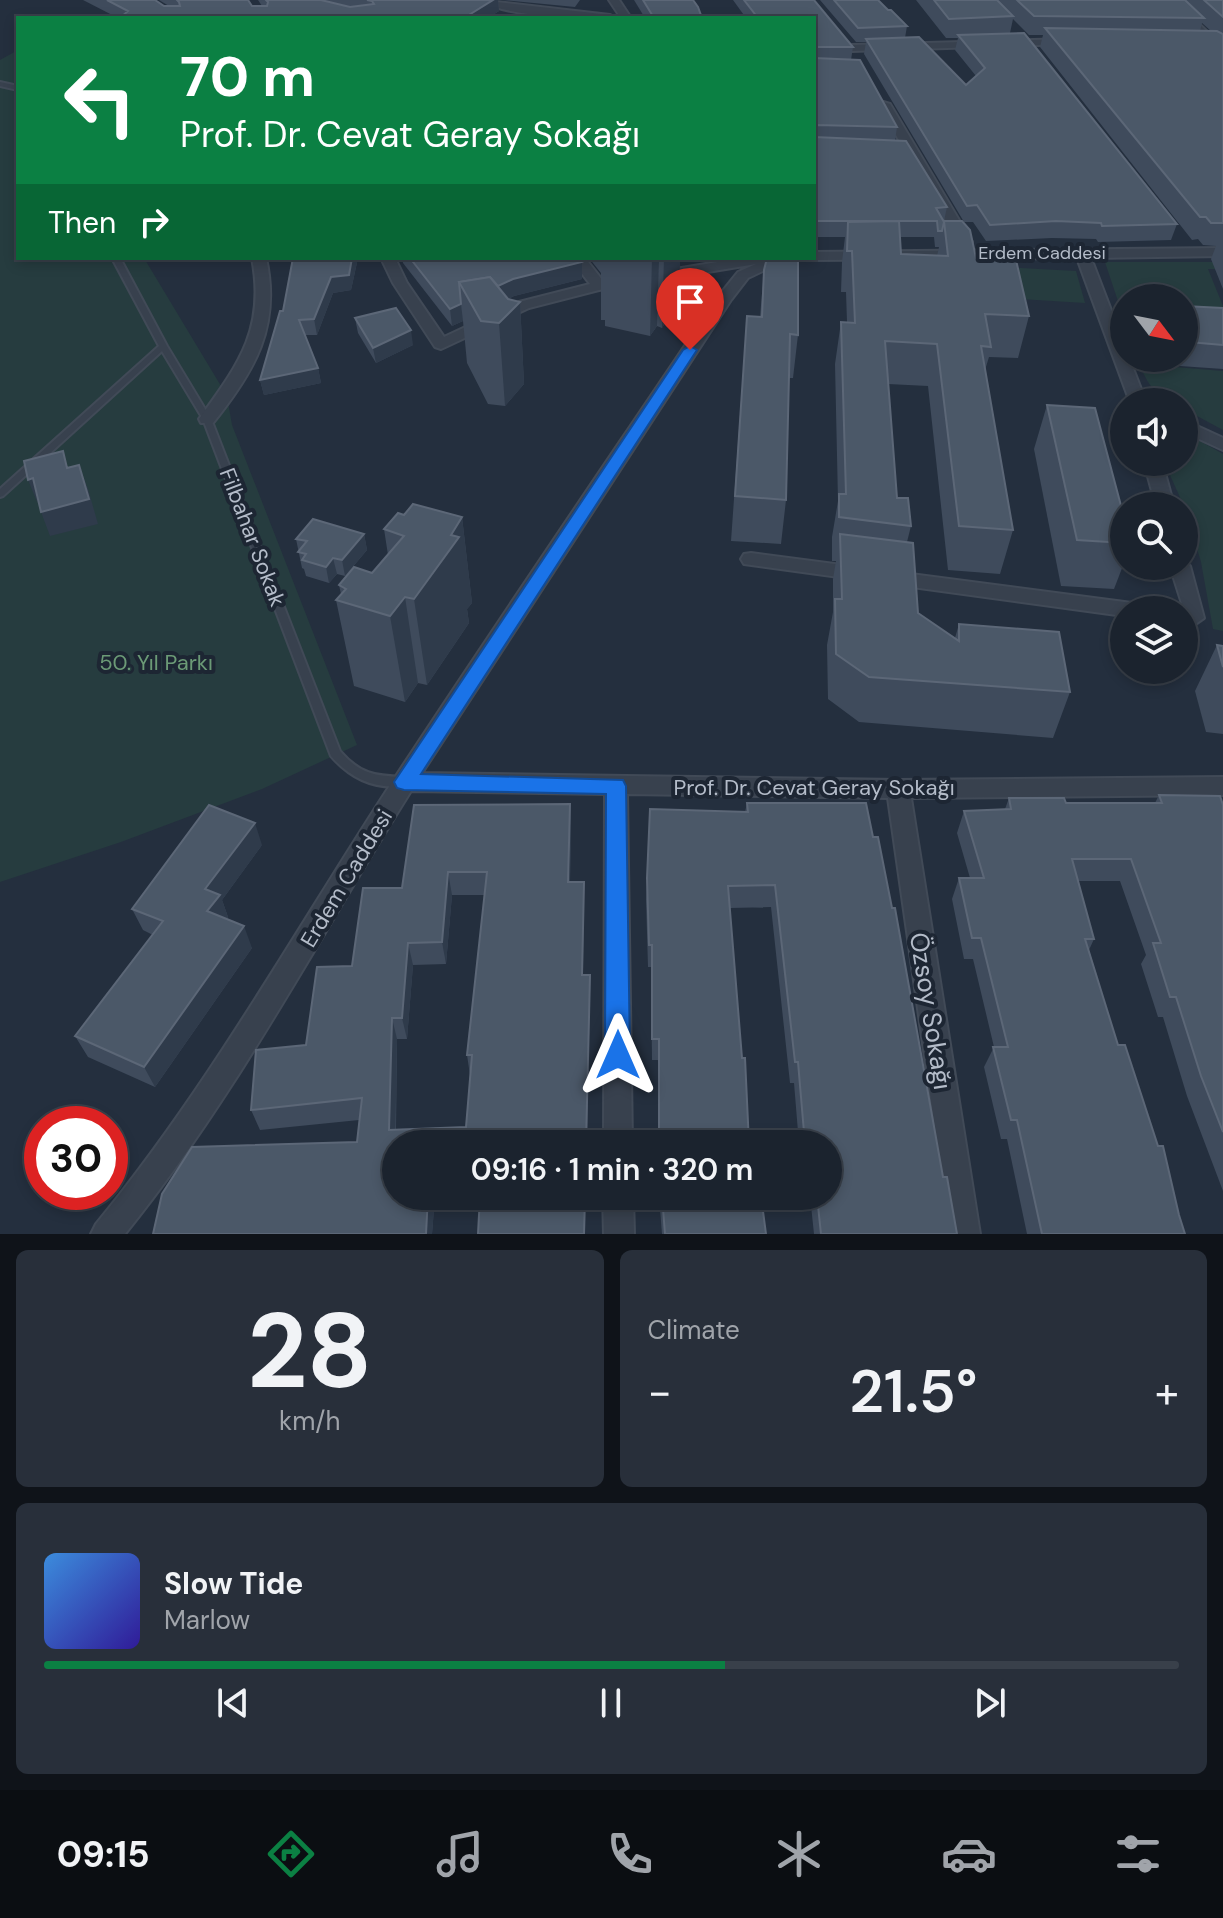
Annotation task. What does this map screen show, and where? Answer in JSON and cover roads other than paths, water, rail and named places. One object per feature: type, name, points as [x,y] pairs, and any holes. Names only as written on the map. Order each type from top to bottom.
[{"type":"street","points":[[484,0],[512,7],[592,16]]},
{"type":"street","points":[[1168,0],[1221,48]]},
{"type":"street","points":[[1014,31],[1034,53]]},
{"type":"street","points":[[852,49],[1025,41],[1088,42]]},
{"type":"street","points":[[1200,44],[1221,48]]},
{"type":"street","points":[[879,96],[972,253]]},
{"type":"street","points":[[893,149],[909,150]]},
{"type":"street","name":"Erdem Caddesi","points":[[816,256],[1082,253],[1186,246],[1223,252]]},
{"type":"street","points":[[1082,253],[1134,388]]},
{"type":"street","points":[[207,419],[235,387],[255,349],[265,306],[264,273],[260,260]]},
{"type":"street","points":[[389,260],[400,283],[441,344],[524,305],[599,286],[762,260]]},
{"type":"street","points":[[579,260],[599,286]]},
{"type":"street","name":"Erdem Caddesi","points":[[106,1234],[192,1125],[250,1037],[404,782],[725,298],[743,275],[778,260]]},
{"type":"street","points":[[1198,432],[1223,445]]},
{"type":"street","points":[[751,559],[1110,607]]},
{"type":"street","name":"Prof. Dr. Cevat Geray Sokağı","points":[[404,782],[898,789],[1223,786]]},
{"type":"street","points":[[616,786],[618,1130]]},
{"type":"street","name":"Özsoy Sokağı","points":[[898,789],[965,1234]]},
{"type":"street","points":[[618,1210],[619,1234]]},
{"type":"lane","name":"Filbahar Sokak","points":[[117,260],[207,419],[335,753],[348,769],[360,777],[404,782]]},
{"type":"lane","points":[[0,494],[163,346]]},
{"type":"park label","name":"50. Yıl Parkı","points":[[156,662]]}]
